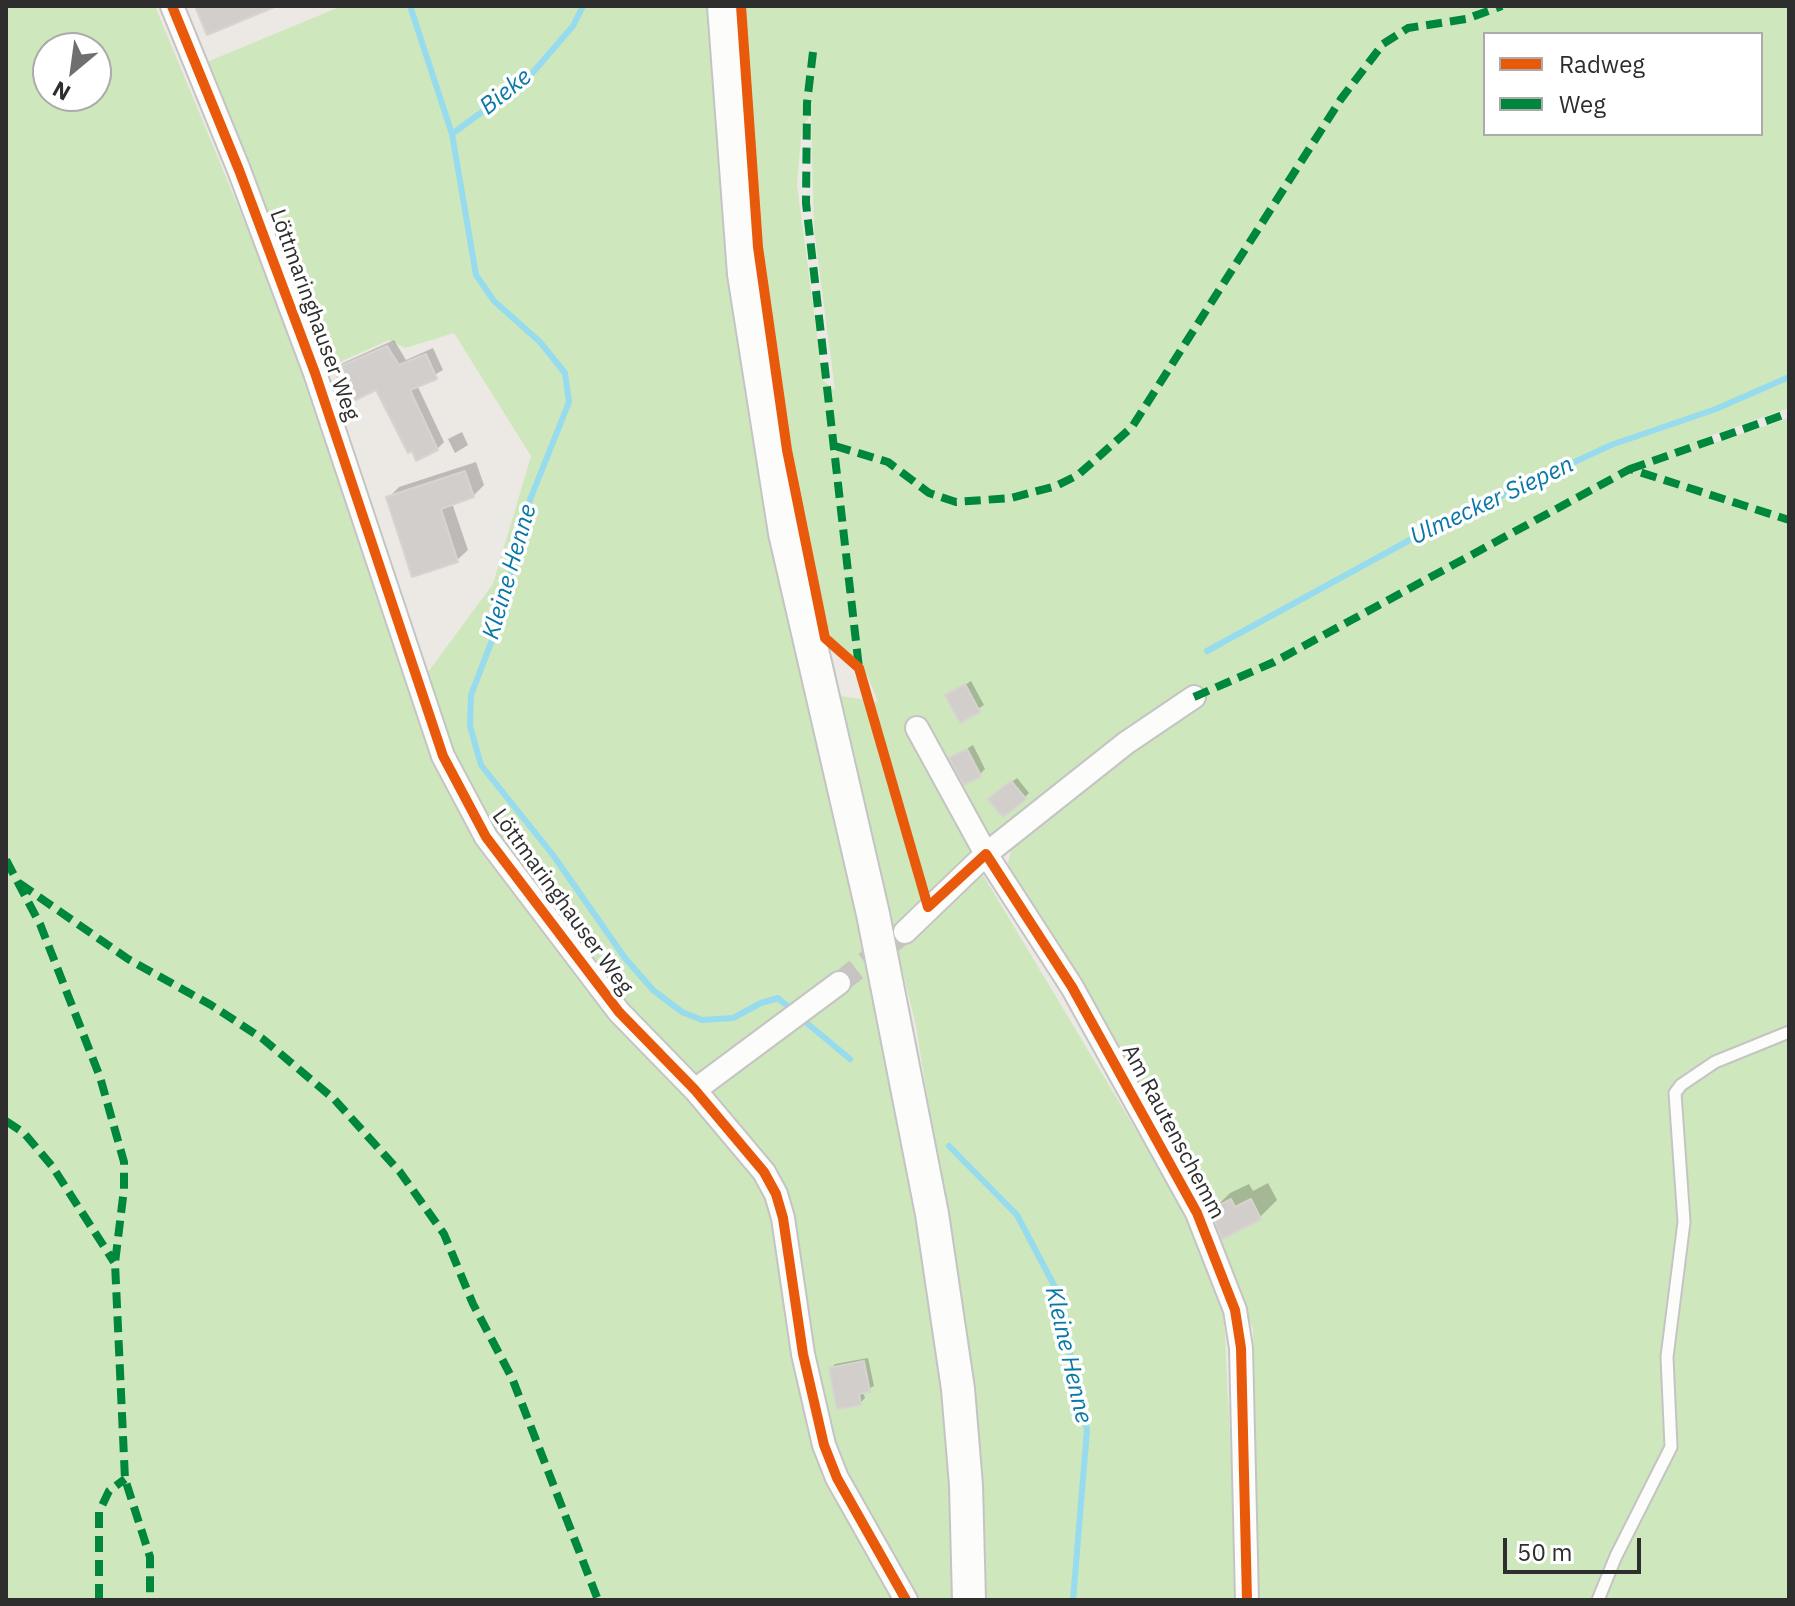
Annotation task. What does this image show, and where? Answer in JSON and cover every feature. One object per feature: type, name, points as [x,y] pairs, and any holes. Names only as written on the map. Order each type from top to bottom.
[{"type":"main road","points":[[724,6],[744,274],[785,533],[873,914],[932,1214],[958,1389],[968,1530],[969,1600]]},
{"type":"street","name":"Löttmaringhauser Weg","points":[[172,6],[239,170],[315,373],[443,756],[486,837],[619,1012],[695,1090],[764,1172],[776,1194],[818,1427],[837,1478],[906,1600]]},
{"type":"street","points":[[905,932],[986,854],[1126,743],[1194,697]]},
{"type":"street","points":[[917,728],[986,854]]},
{"type":"street","name":"Am Rautenschemm","points":[[986,854],[1072,987],[1197,1213],[1235,1310],[1241,1348],[1247,1600]]},
{"type":"street","points":[[695,1090],[839,983]]},
{"type":"lane","points":[[1598,1600],[1616,1556],[1671,1447],[1667,1357],[1684,1232],[1675,1093],[1681,1085],[1715,1062],[1789,1032]]},
{"type":"green space","points":[[6,6],[155,6],[352,481],[420,683],[493,584],[531,456],[454,333],[405,348],[389,340],[315,373],[207,62],[342,6],[711,6],[804,679],[917,1195],[946,1376],[958,1600],[6,1600]]},
{"type":"green space","points":[[746,6],[1789,6],[1789,408],[1704,438],[1708,445],[1789,418],[1789,1600],[1258,1600],[1253,1329],[1240,1296],[1006,871],[1014,839],[971,855],[1188,1217],[1224,1315],[1238,1600],[981,1600],[943,1196],[916,1026],[835,695],[878,702],[868,677],[830,638],[789,452],[772,342],[750,132]],"holes":[[[811,115],[814,229],[835,390],[823,381],[797,185],[802,127]]]},
{"type":"building","points":[[195,6],[277,6],[207,35]]},
{"type":"building","points":[[387,346],[399,365],[426,354],[437,379],[410,390],[438,450],[416,461],[412,451],[408,453],[376,390],[349,403],[334,369]]},
{"type":"building","points":[[465,471],[474,497],[441,509],[458,562],[412,577],[386,497]]},
{"type":"building","points":[[965,684],[980,712],[960,723],[945,695]]},
{"type":"building","points":[[967,749],[981,776],[964,785],[949,758]]},
{"type":"building","points":[[1011,781],[1026,799],[1003,817],[988,799]]},
{"type":"building","points":[[1231,1199],[1235,1207],[1251,1199],[1261,1219],[1222,1239],[1211,1210]]},
{"type":"building","points":[[864,1361],[870,1392],[859,1394],[861,1405],[837,1409],[829,1368]]},
{"type":"waterway","name":"Kleine Henne","points":[[410,6],[452,134],[476,275],[494,301],[540,342],[565,373],[569,402],[526,510],[499,622],[471,695],[470,726],[481,765],[553,855],[625,958],[653,990],[682,1012],[702,1020],[733,1018],[778,998],[793,1011]]},
{"type":"waterway","name":"Bieke","points":[[452,134],[528,78],[573,26],[583,6]]},
{"type":"waterway","name":"Ulmecker Siepen","points":[[1207,651],[1428,530],[1611,445],[1716,409],[1789,377]]},
{"type":"waterway","name":"Kleine Henne","points":[[802,1019],[850,1059]]},
{"type":"waterway","name":"Kleine Henne","points":[[949,1146],[1017,1215],[1056,1289],[1087,1430],[1073,1600]]},
{"type":"tunnel","points":[[839,983],[905,932]]},
{"type":"marked path","points":[[835,446],[888,462],[929,493],[956,502],[1011,498],[1056,486],[1078,475],[1132,427],[1341,99],[1383,44],[1408,28],[1466,19],[1502,6]]},
{"type":"marked path","points":[[813,52],[807,103],[806,203],[859,668]]},
{"type":"marked path","points":[[1630,469],[1789,413]]},
{"type":"marked path","points":[[1194,697],[1274,662],[1630,469],[1789,520]]},
{"type":"marked path","points":[[6,860],[40,924],[100,1077],[124,1162],[115,1263],[125,1479],[150,1557],[150,1600]]},
{"type":"marked path","points":[[19,883],[128,959],[211,1005],[263,1039],[334,1099],[400,1172],[444,1234],[473,1304],[512,1378],[598,1600]]},
{"type":"marked path","points":[[6,1121],[24,1133],[52,1166],[114,1262]]},
{"type":"marked path","points":[[99,1600],[99,1512],[109,1491],[125,1479]]},
{"type":"cycle path","points":[[172,6],[239,170],[315,373],[443,756],[486,837],[619,1012],[695,1090],[764,1172],[776,1194],[783,1218],[803,1354],[824,1445],[837,1478],[906,1600]]},
{"type":"cycle path","points":[[741,6],[758,247],[787,450],[825,638],[859,668],[928,907],[986,854],[1072,987],[1197,1213],[1235,1310],[1241,1348],[1247,1600]]}]
